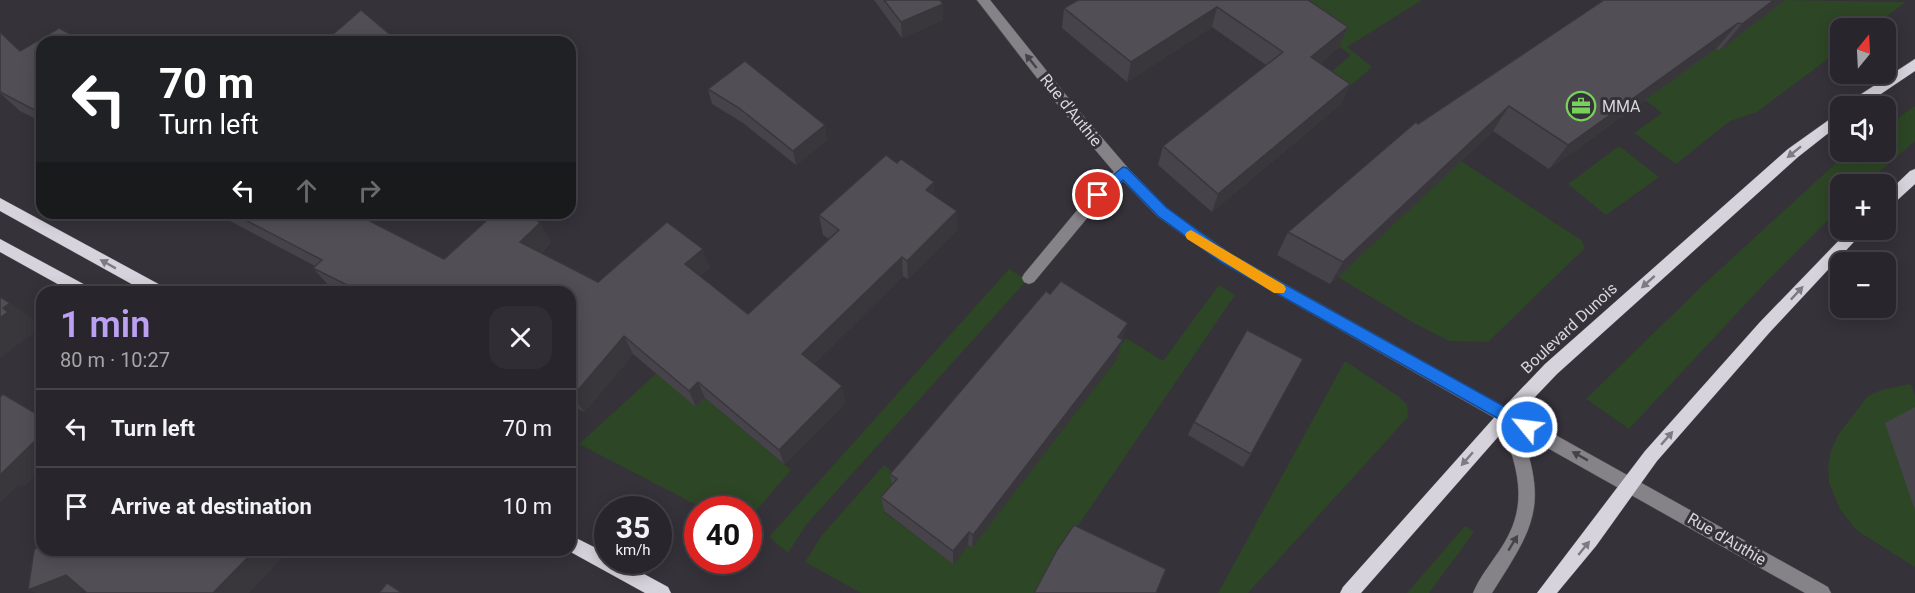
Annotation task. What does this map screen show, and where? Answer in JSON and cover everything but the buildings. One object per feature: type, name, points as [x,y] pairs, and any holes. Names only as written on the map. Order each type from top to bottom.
[{"type":"main road","points":[[1869,96],[1915,64]]},
{"type":"main road","name":"Boulevard Dunois","points":[[1349,593],[1506,416],[1551,369],[1793,153],[1830,125]]},
{"type":"main road","points":[[1896,193],[1915,175]]},
{"type":"main road","points":[[0,204],[148,286]]},
{"type":"main road","points":[[1546,593],[1590,540],[1652,456],[1758,336],[1849,240]]},
{"type":"main road","points":[[0,245],[73,286]]},
{"type":"main road","points":[[576,546],[662,593]]},
{"type":"street","name":"Rue d'Authie","points":[[983,0],[1123,172],[1162,212],[1226,258],[1822,593]]},
{"type":"street","points":[[1029,278],[1098,195],[1123,172]]},
{"type":"street","points":[[1482,593],[1522,527],[1526,507],[1523,460],[1506,416]]},
{"type":"green space","points":[[1305,0],[1422,0],[1347,47],[1372,67],[1349,87],[1329,74],[1351,55],[1287,11]]},
{"type":"green space","points":[[1785,0],[1906,2],[1884,18],[1830,18],[1830,57],[1757,112],[1730,121],[1676,164],[1634,133],[1662,113],[1645,100],[1681,30],[1720,50]]},
{"type":"green space","points":[[1915,106],[1915,141],[1896,157],[1896,119]]},
{"type":"green space","points":[[1619,146],[1659,177],[1606,215],[1568,184]]},
{"type":"green space","points":[[1461,161],[1581,240],[1585,248],[1488,342],[1449,341],[1414,323],[1338,277]]},
{"type":"green space","points":[[1891,162],[1877,174],[1830,174],[1830,218],[1765,283],[1629,429],[1586,399],[1703,285],[1836,163]]},
{"type":"green space","points":[[1009,269],[1027,280],[806,525],[788,553],[769,537]]},
{"type":"green space","points":[[1219,285],[1235,295],[1054,561],[1037,593],[861,593],[805,562],[822,535],[884,465],[902,479],[884,512],[954,564],[968,545],[972,548],[1117,359],[1113,355],[1126,338],[1163,361]]},
{"type":"green space","points":[[672,359],[696,406],[705,398],[791,470],[762,504],[762,496],[684,496],[684,499],[579,444]]},
{"type":"green space","points":[[1345,361],[1398,396],[1407,405],[1408,417],[1248,593],[1218,593]]},
{"type":"green space","points":[[1911,384],[1915,396],[1915,567],[1856,530],[1840,509],[1829,483],[1828,467],[1831,450],[1838,435],[1867,397],[1881,390]]},
{"type":"green space","points":[[1465,526],[1474,532],[1429,593],[1407,593]]},
{"type":"slow traffic","points":[[1191,235],[1279,289]]},
{"type":"place","name":"MMA","points":[[1581,106]]},
{"type":"route","points":[[1098,195],[1123,172],[1162,212],[1226,258],[1527,427]]}]
